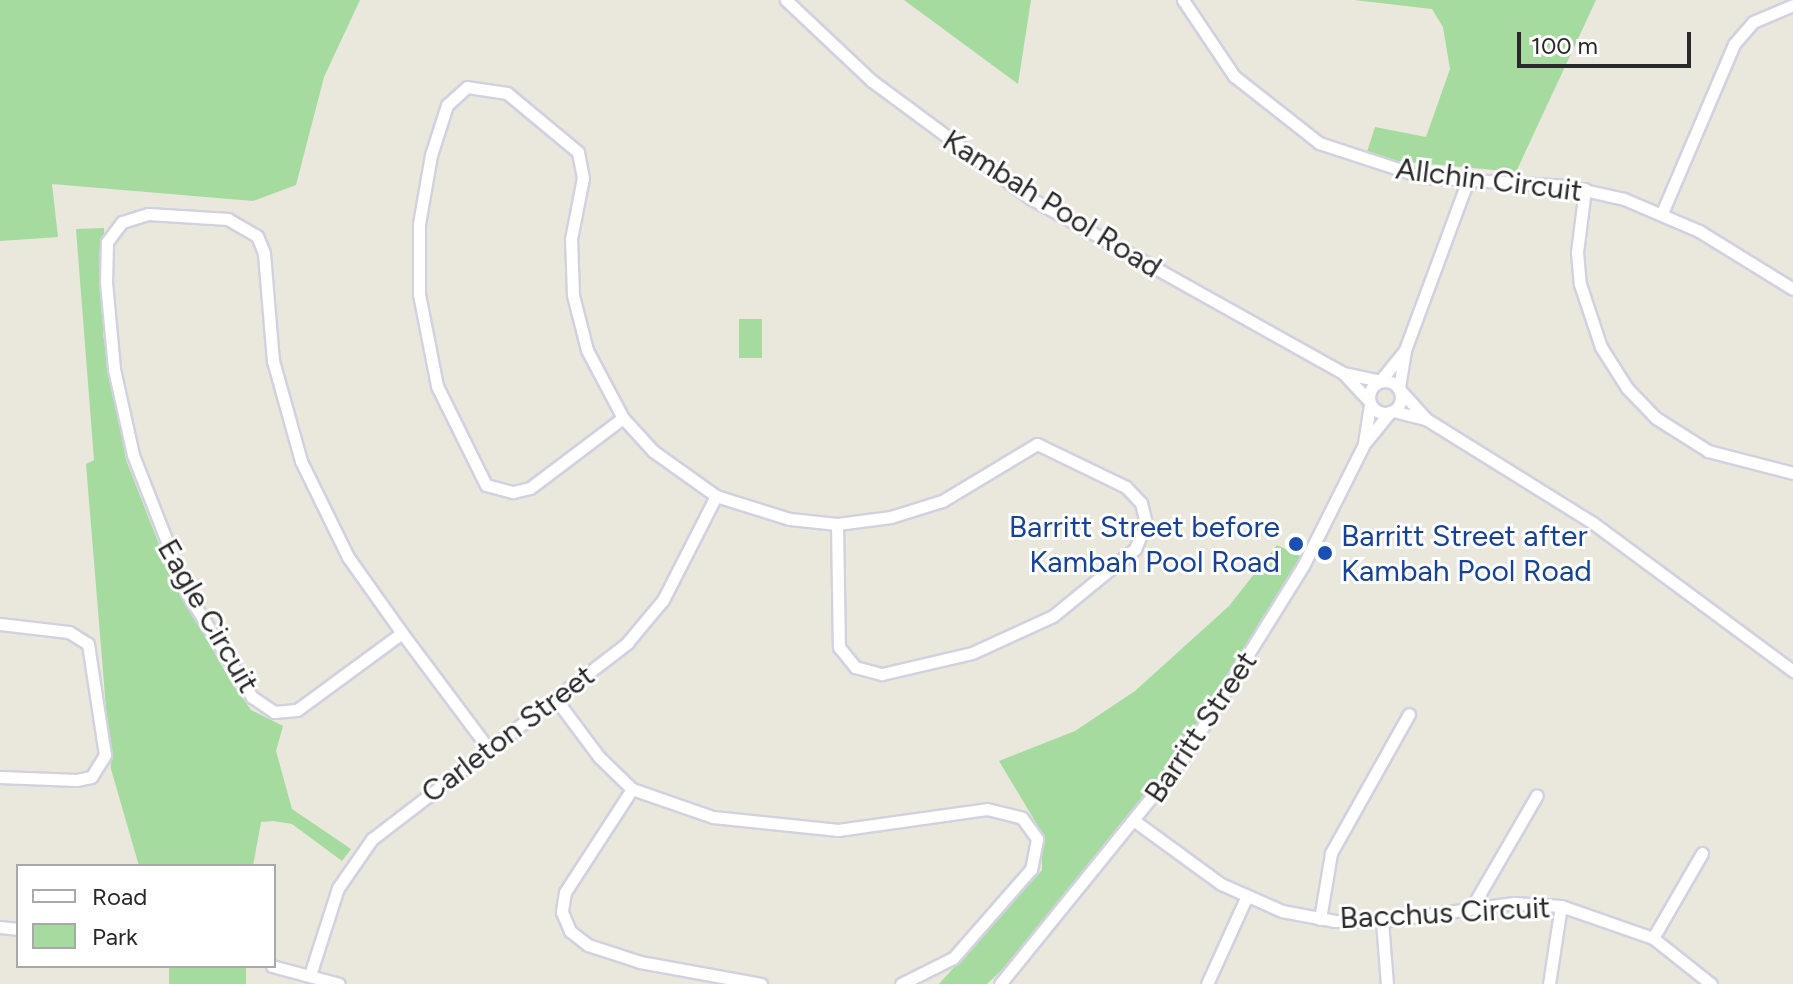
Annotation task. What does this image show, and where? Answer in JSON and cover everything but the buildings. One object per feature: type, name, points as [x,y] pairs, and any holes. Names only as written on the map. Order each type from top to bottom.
[{"type":"street","name":"Kambah Pool Road","points":[[786,0],[872,81],[1003,180],[1343,373],[1380,381],[1399,389]]},
{"type":"street","name":"Allchin Circuit","points":[[1183,0],[1234,76],[1319,143],[1394,171],[1467,182],[1585,189],[1662,213],[1793,288]]},
{"type":"street","points":[[1662,213],[1734,44],[1753,22],[1793,5]]},
{"type":"street","points":[[623,418],[530,488],[513,492],[479,478],[455,430],[426,340],[418,247],[431,155],[447,105],[467,87],[507,93],[578,152],[583,178],[571,239],[573,295],[587,350],[623,418],[665,461],[716,496],[790,519],[837,524],[934,504],[1037,444],[1126,487],[1141,503],[1146,523],[1135,549],[1053,616],[972,653],[882,674],[855,667],[839,647],[837,524]]},
{"type":"street","points":[[1392,412],[1405,350],[1467,182]]},
{"type":"street","points":[[1585,189],[1577,252],[1580,284],[1601,347],[1627,388],[1656,418],[1708,451],[1793,473]]},
{"type":"street","name":"Eagle Circuit","points":[[402,633],[297,710],[263,708],[234,671],[162,539],[125,426],[106,271],[107,242],[122,222],[148,214],[228,219],[257,236],[273,361],[301,461],[348,557],[488,748]]},
{"type":"street","points":[[1405,350],[1380,381],[1370,402],[1392,412],[1426,419]]},
{"type":"street","name":"Kambah Pool Road","points":[[1343,373],[1370,402]]},
{"type":"street","points":[[1399,389],[1426,419],[1593,523],[1793,671]]},
{"type":"street","name":"Barritt Street","points":[[1364,444],[1370,402]]},
{"type":"street","name":"Barritt Street","points":[[1000,984],[1136,822],[1247,662],[1364,444],[1392,412]]},
{"type":"street","name":"Carleton Street","points":[[310,975],[333,902],[353,863],[383,828],[555,698],[647,623],[716,496]]},
{"type":"street","points":[[0,624],[69,632],[88,644],[105,755],[91,777],[77,780],[0,777]]},
{"type":"street","points":[[555,698],[599,757],[632,789],[713,817],[788,828],[888,827],[987,809],[1022,818],[1037,839],[1031,869],[953,958],[901,984]]},
{"type":"street","points":[[1320,919],[1331,853],[1409,714]]},
{"type":"street","points":[[632,789],[565,892],[562,912],[570,931],[588,945],[640,962],[761,984]]},
{"type":"street","points":[[1472,907],[1537,795]]},
{"type":"street","name":"Bacchus Circuit","points":[[1136,822],[1246,898],[1320,919],[1382,921],[1472,907],[1561,906],[1653,938],[1706,982]]},
{"type":"street","points":[[1653,938],[1702,853]]},
{"type":"street","points":[[1207,984],[1246,898]]},
{"type":"street","points":[[1549,984],[1561,906]]},
{"type":"street","points":[[1382,921],[1387,984]]},
{"type":"street","points":[[276,967],[339,984]]},
{"type":"green space","points":[[0,0],[360,0],[324,77],[296,185],[253,201],[52,184],[58,237],[0,241]]},
{"type":"green space","points":[[904,0],[1031,0],[1018,84]]},
{"type":"green space","points":[[1354,0],[1596,0],[1516,172],[1365,158],[1375,127],[1426,137],[1450,69],[1443,27],[1432,9]]},
{"type":"green space","points":[[104,228],[103,335],[126,460],[173,580],[230,680],[251,710],[283,726],[276,751],[292,809],[351,849],[342,861],[292,824],[273,821],[261,822],[253,864],[138,864],[111,769],[86,464],[94,460],[76,229]]},
{"type":"green space","points":[[739,319],[762,319],[762,358],[739,358]]},
{"type":"green space","points":[[1277,545],[1302,557],[1233,677],[1132,821],[1049,925],[987,984],[939,984],[1042,870],[1041,831],[999,761],[1075,731],[1135,691],[1229,606]]},
{"type":"green space","points":[[169,968],[246,968],[246,984],[169,984]]},
{"type":"place","name":"Barritt Street before Kambah Pool Road","points":[[1296,544]]},
{"type":"place","name":"Barritt Street after Kambah Pool Road","points":[[1325,553]]}]
